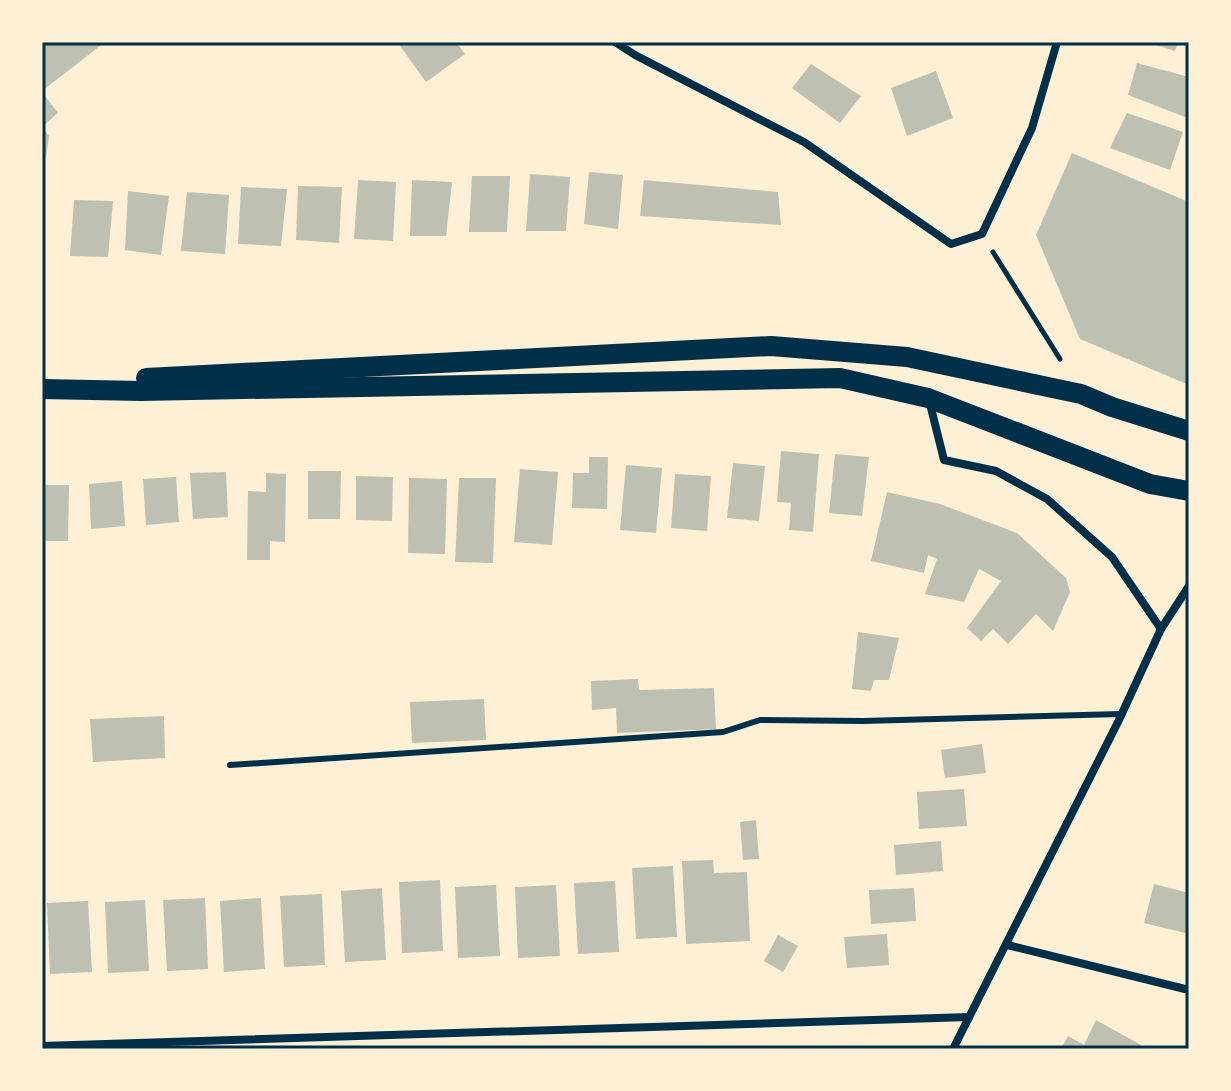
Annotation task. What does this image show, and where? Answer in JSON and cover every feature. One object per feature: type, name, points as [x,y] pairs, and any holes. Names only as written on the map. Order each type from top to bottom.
[{"type":"main road","points":[[42,387],[197,374],[771,346],[907,357],[1081,394],[1189,431]]},
{"type":"main road","points":[[42,387],[172,390],[840,378],[928,398],[1150,484],[1189,491]]},
{"type":"street","points":[[615,42],[804,142],[951,244],[982,234],[1032,128],[1057,42]]},
{"type":"street","points":[[928,398],[944,460],[996,471],[1047,499],[1112,557],[1161,629]]},
{"type":"street","points":[[953,1049],[1161,629],[1189,586]]},
{"type":"street","points":[[1007,945],[1189,990]]},
{"type":"street","points":[[42,1046],[969,1017]]},
{"type":"lane","points":[[230,765],[723,732],[760,720],[863,721],[1121,714]]},
{"type":"path","points":[[982,234],[1081,394]]},
{"type":"building","points":[[42,42],[105,42],[42,91]]},
{"type":"building","points":[[405,42],[456,42],[465,54],[426,82],[400,46]]},
{"type":"building","points":[[1147,42],[1178,42],[1175,51]]},
{"type":"building","points":[[1137,63],[1189,77],[1189,106],[1185,117],[1128,95]]},
{"type":"building","points":[[811,64],[861,96],[840,123],[792,88]]},
{"type":"building","points":[[936,71],[953,118],[907,136],[891,88]]},
{"type":"building","points":[[42,92],[58,113],[42,127]]},
{"type":"building","points":[[1127,113],[1183,132],[1170,170],[1110,148]]},
{"type":"building","points":[[42,127],[49,136],[46,157],[42,156]]},
{"type":"building","points":[[1072,153],[1189,202],[1189,385],[1080,339],[1036,235]]},
{"type":"building","points":[[589,172],[623,175],[618,229],[584,224]]},
{"type":"building","points":[[530,174],[570,177],[566,231],[526,231]]},
{"type":"building","points":[[472,176],[510,176],[507,232],[469,232]]},
{"type":"building","points":[[358,180],[396,182],[393,241],[354,239]]},
{"type":"building","points":[[412,180],[452,182],[446,236],[410,236]]},
{"type":"building","points":[[644,180],[778,192],[781,225],[640,216]]},
{"type":"building","points":[[298,186],[342,187],[339,243],[296,240]]},
{"type":"building","points":[[241,187],[287,189],[281,246],[238,244]]},
{"type":"building","points":[[128,191],[169,196],[161,255],[125,250]]},
{"type":"building","points":[[187,192],[229,195],[225,254],[181,251]]},
{"type":"building","points":[[74,200],[113,201],[108,257],[70,256]]},
{"type":"building","points":[[781,451],[819,454],[813,532],[789,530],[791,503],[777,502]]},
{"type":"building","points":[[835,454],[869,457],[862,516],[829,513]]},
{"type":"building","points":[[589,457],[608,457],[607,509],[572,508],[573,473],[589,473]]},
{"type":"building","points":[[733,463],[765,466],[759,521],[727,518]]},
{"type":"building","points":[[626,465],[662,468],[656,533],[620,530]]},
{"type":"building","points":[[520,469],[558,472],[552,545],[514,542]]},
{"type":"building","points":[[308,471],[341,471],[340,519],[308,519]]},
{"type":"building","points":[[226,472],[228,517],[193,519],[190,473]]},
{"type":"building","points":[[266,473],[286,474],[285,542],[270,541],[270,560],[247,560],[248,491],[266,492]]},
{"type":"building","points":[[675,474],[711,476],[707,531],[671,528]]},
{"type":"building","points":[[356,476],[393,477],[392,521],[356,520]]},
{"type":"building","points":[[176,477],[179,522],[146,525],[143,479]]},
{"type":"building","points":[[409,478],[447,479],[445,554],[408,553]]},
{"type":"building","points":[[459,478],[496,478],[493,563],[455,562]]},
{"type":"building","points":[[122,481],[125,526],[91,529],[89,484]]},
{"type":"building","points":[[43,485],[69,485],[68,541],[42,541]]},
{"type":"building","points":[[887,492],[940,504],[1017,533],[1066,578],[1070,592],[1053,631],[1036,614],[1008,644],[993,629],[981,641],[967,628],[1001,581],[979,569],[964,602],[925,594],[937,559],[928,555],[924,573],[871,561]]},
{"type":"building","points":[[858,632],[899,638],[889,680],[874,680],[871,691],[852,689]]},
{"type":"building","points":[[638,679],[639,690],[714,688],[716,729],[617,733],[616,708],[592,710],[591,681]]},
{"type":"building","points":[[484,699],[486,740],[412,743],[410,702]]},
{"type":"building","points":[[164,716],[165,758],[93,762],[90,719]]},
{"type":"building","points":[[982,744],[986,773],[945,778],[941,750]]},
{"type":"building","points":[[964,789],[967,826],[919,829],[917,792]]},
{"type":"building","points":[[756,820],[759,859],[743,860],[740,822]]},
{"type":"building","points":[[941,841],[943,871],[896,875],[894,845]]},
{"type":"building","points":[[713,860],[714,873],[747,872],[750,941],[686,944],[682,861]]},
{"type":"building","points":[[673,866],[677,937],[636,939],[632,868]]},
{"type":"building","points":[[440,880],[443,951],[402,953],[399,882]]},
{"type":"building","points":[[615,881],[619,952],[578,954],[574,883]]},
{"type":"building","points":[[1154,884],[1189,893],[1189,934],[1144,923]]},
{"type":"building","points":[[496,885],[500,956],[458,958],[455,887]]},
{"type":"building","points":[[556,885],[560,956],[518,958],[515,887]]},
{"type":"building","points":[[382,888],[386,960],[345,962],[341,891]]},
{"type":"building","points":[[914,888],[916,921],[871,924],[869,890]]},
{"type":"building","points":[[322,894],[325,965],[284,967],[280,896]]},
{"type":"building","points":[[205,898],[208,969],[167,971],[163,900]]},
{"type":"building","points":[[261,898],[265,969],[224,972],[220,901]]},
{"type":"building","points":[[145,900],[149,971],[108,973],[105,902]]},
{"type":"building","points":[[88,901],[92,972],[50,974],[47,903]]},
{"type":"building","points":[[887,934],[889,965],[847,968],[844,937]]},
{"type":"building","points":[[778,935],[798,946],[783,972],[764,961]]},
{"type":"building","points":[[1096,1020],[1141,1045],[1139,1049],[1061,1049],[1068,1036],[1084,1045]]}]
